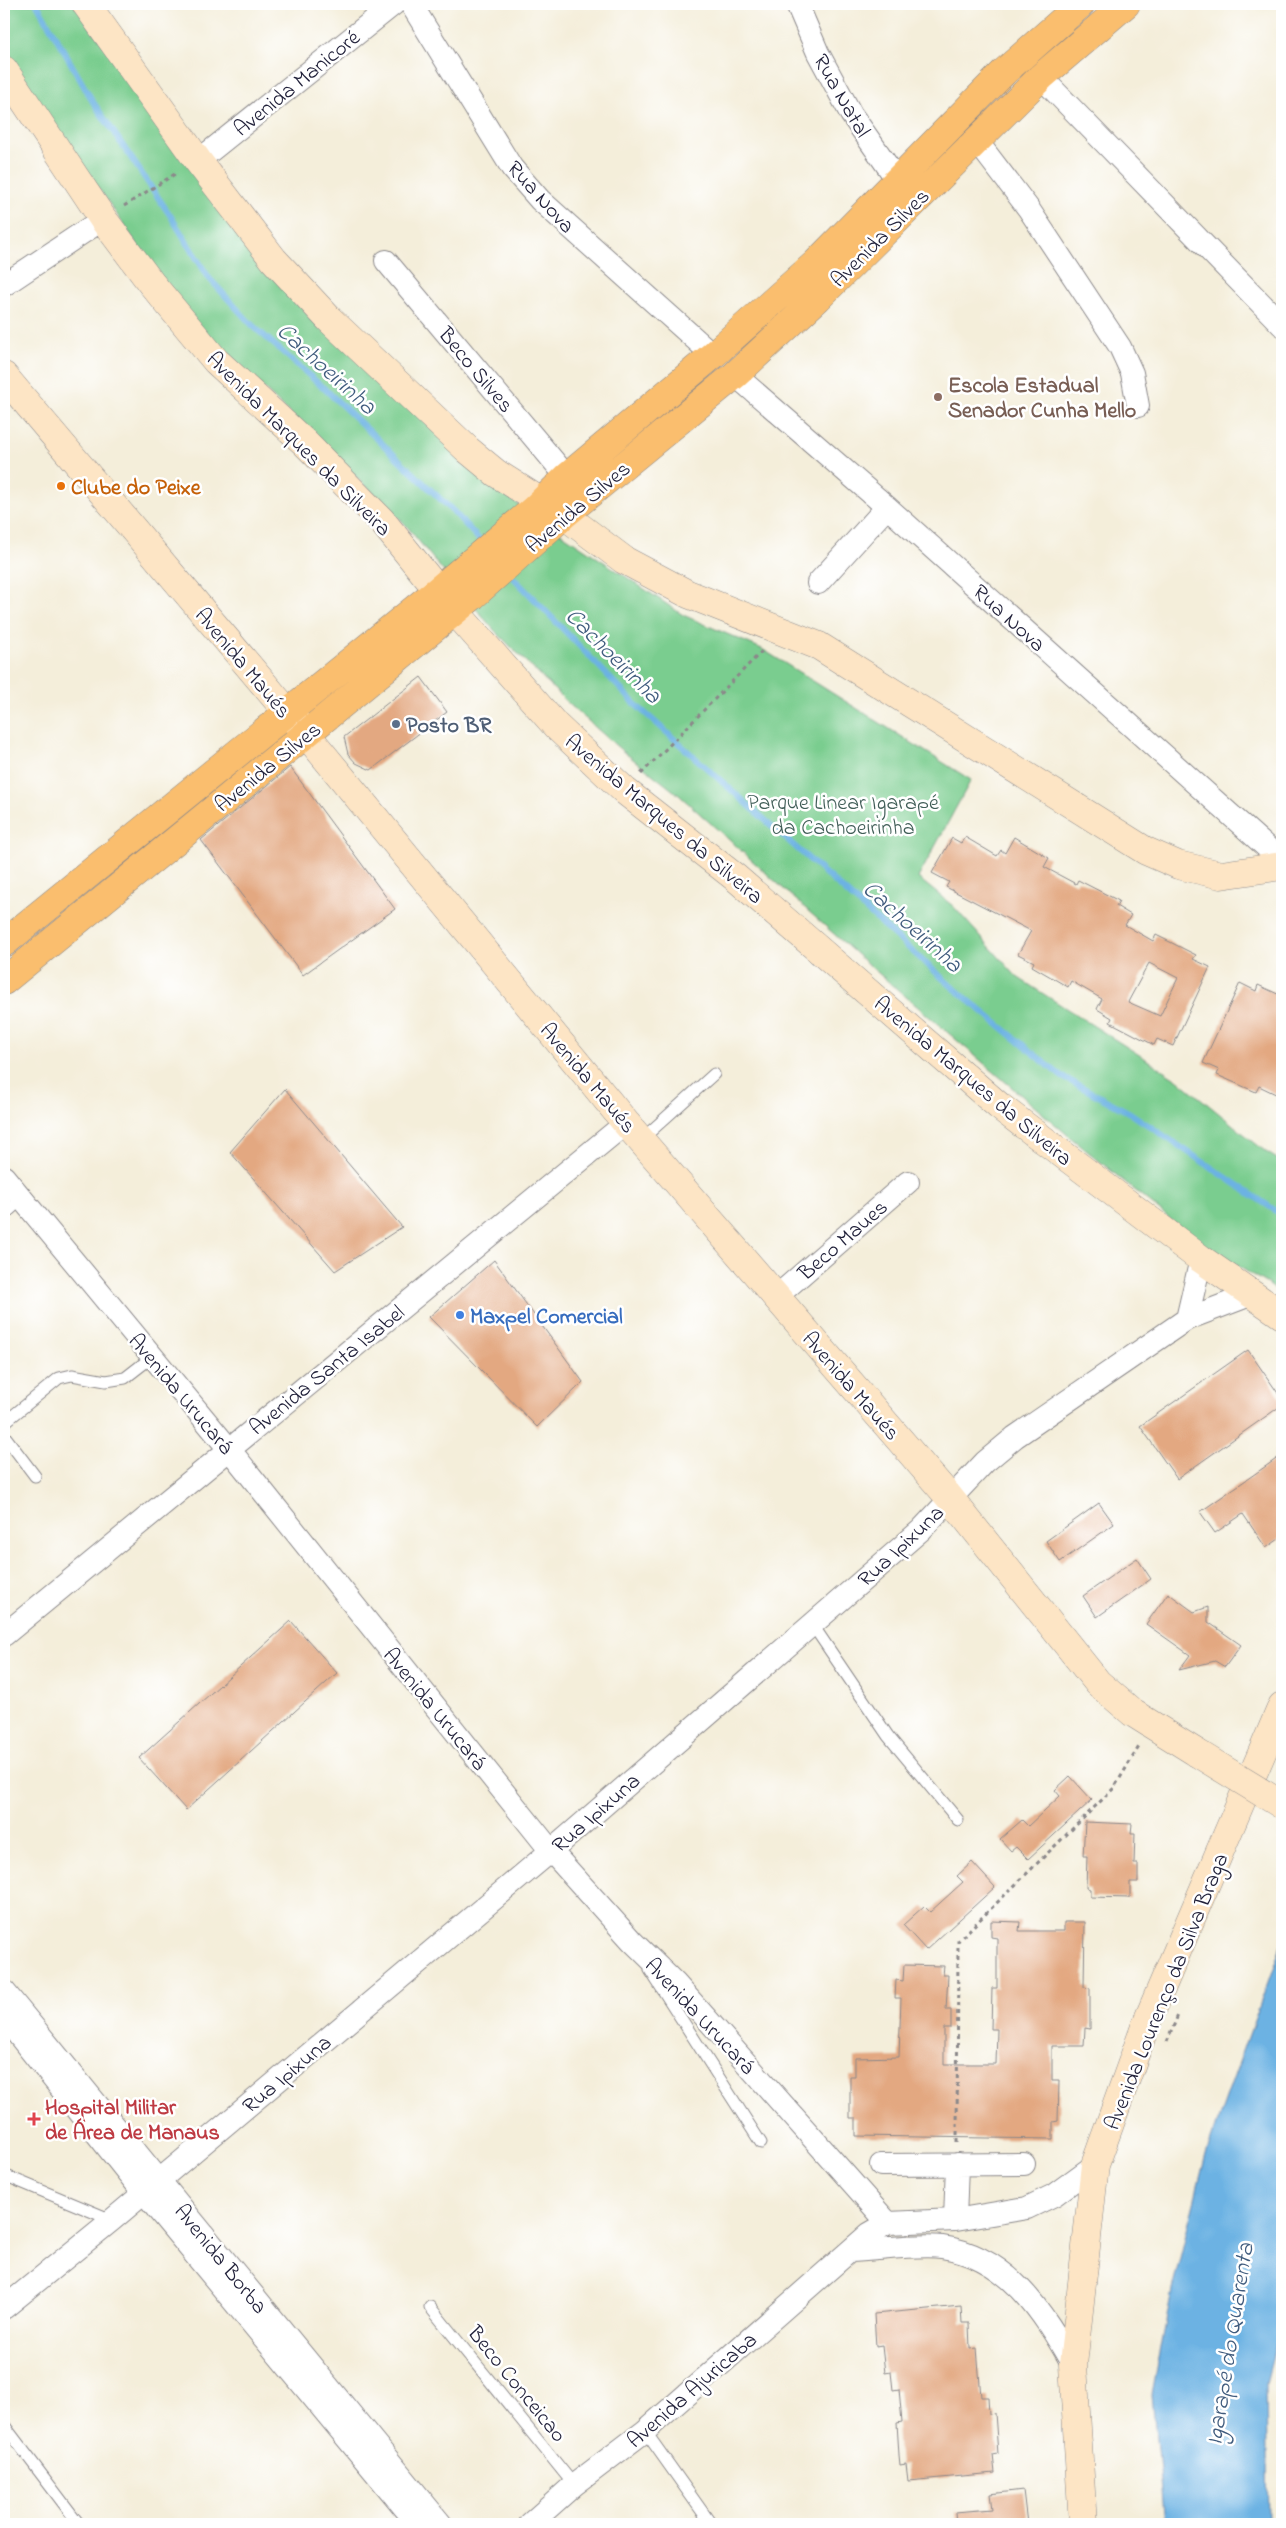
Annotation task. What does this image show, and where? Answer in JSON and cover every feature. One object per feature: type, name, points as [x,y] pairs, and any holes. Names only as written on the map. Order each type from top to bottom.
[{"type":"main road","name":"Avenida Silves","points":[[547,514],[567,477],[713,355],[816,263],[1004,72],[1081,4]]},
{"type":"main road","name":"Avenida Silves","points":[[4,981],[306,734],[454,594],[547,514],[735,375],[818,298],[1041,77],[1126,4]]},
{"type":"main road","name":"Avenida Silves","points":[[4,943],[287,713],[454,594]]},
{"type":"street","points":[[86,4],[187,167],[329,319],[468,450],[547,514],[624,560],[688,594],[819,646],[1146,851],[1178,865],[1221,875],[1282,866]]},
{"type":"street","name":"Avenida Manicoré","points":[[187,167],[394,4]]},
{"type":"street","name":"Rua Nova","points":[[411,4],[512,168],[534,194],[576,235],[713,355]]},
{"type":"street","name":"Rua Natal","points":[[797,4],[818,53],[851,114],[898,181]]},
{"type":"street","name":"Avenida Marques da Silveira","points":[[4,70],[112,214],[151,283],[216,361],[346,483],[454,594],[556,726],[625,791],[736,878],[999,1106],[1201,1259],[1250,1295],[1282,1315]]},
{"type":"street","points":[[1041,77],[1282,325]]},
{"type":"street","points":[[976,140],[1028,208],[1120,347],[1132,373],[1138,406]]},
{"type":"street","points":[[4,284],[112,214]]},
{"type":"street","name":"Beco Silves","points":[[386,260],[567,477]]},
{"type":"street","name":"Rua Nova","points":[[735,375],[887,507],[1282,861]]},
{"type":"street","name":"Avenida Maués","points":[[4,376],[306,734],[634,1132],[950,1498],[1098,1682],[1132,1713],[1282,1804]]},
{"type":"street","points":[[818,583],[887,507]]},
{"type":"street","name":"Avenida Santa Isabel","points":[[4,1635],[229,1449],[634,1132]]},
{"type":"street","name":"Avenida Urucará","points":[[4,1177],[229,1449],[551,1851],[632,1941],[675,1983],[888,2223]]},
{"type":"street","name":"Beco Maues","points":[[776,1297],[908,1182]]},
{"type":"street","points":[[1187,1319],[1201,1259]]},
{"type":"street","name":"Rua Ipixuna","points":[[4,2308],[112,2220],[551,1851],[921,1530],[985,1462],[1015,1437],[1187,1319],[1250,1295]]},
{"type":"street","name":"Avenida Lourenço da Silva Braga","points":[[1083,2524],[1073,2365],[1095,2166],[1146,2024],[1282,1706]]},
{"type":"street","name":"Avenida Borba","points":[[4,1991],[151,2186],[418,2524]]},
{"type":"street","name":"Avenida Borba","points":[[4,2017],[442,2524]]},
{"type":"street","points":[[956,2220],[957,2164]]},
{"type":"street","points":[[881,2165],[1024,2164]]},
{"type":"street","name":"Avenida Ajuricaba","points":[[530,2524],[574,2485],[645,2431],[869,2234],[888,2223],[956,2220],[1027,2208],[1054,2195],[1095,2166]]},
{"type":"street","points":[[850,2251],[942,2247],[973,2255],[1003,2271],[1033,2301],[1073,2365]]},
{"type":"lane","name":"Avenida Santa Isabel","points":[[634,1132],[714,1074]]},
{"type":"lane","points":[[4,1215],[22,1199]]},
{"type":"lane","points":[[4,1423],[59,1378],[72,1375],[106,1381],[125,1378],[152,1357]]},
{"type":"lane","points":[[4,1435],[35,1476]]},
{"type":"lane","points":[[812,1624],[888,1736],[958,1820]]},
{"type":"lane","points":[[632,1941],[761,2143]]},
{"type":"lane","points":[[4,2175],[112,2220]]},
{"type":"lane","name":"Beco Conceicao","points":[[430,2307],[574,2485]]},
{"type":"lane","points":[[4,2425],[79,2524]]},
{"type":"lane","points":[[645,2431],[711,2524]]},
{"type":"path","points":[[112,214],[187,167]]},
{"type":"path","points":[[642,773],[782,631]]},
{"type":"path","points":[[957,2164],[958,1941],[1114,1788],[1151,1724]]},
{"type":"path","points":[[1165,2047],[1180,2010]]},
{"type":"green space","name":"Parque Linear Igarapé da Cachoeirinha","points":[[4,4],[74,4],[182,156],[472,468],[513,501],[683,615],[762,649],[971,780],[918,878],[953,906],[1017,977],[1177,1079],[1266,1152],[1282,1162],[1282,1293],[1197,1241],[1070,1137],[863,960],[679,795],[620,749],[569,704],[495,631],[405,524],[183,311],[111,206],[4,57]]},
{"type":"water","name":"Igarapé do Quarenta","points":[[1282,1943],[1282,2321],[1266,2383],[1268,2524],[1164,2524],[1152,2395],[1172,2290],[1206,2154]]},
{"type":"building","name":"Posto BR","points":[[421,677],[447,712],[371,770],[356,763],[348,754],[344,737]]},
{"type":"building","points":[[290,767],[395,909],[303,975],[201,840]]},
{"type":"building","points":[[965,837],[997,856],[1001,850],[1005,853],[1014,837],[1049,858],[1044,867],[1076,884],[1078,880],[1119,901],[1116,906],[1131,915],[1125,925],[1153,941],[1156,935],[1196,955],[1193,959],[1210,967],[1173,1046],[1157,1039],[1154,1045],[1110,1022],[1112,1018],[1097,1009],[1102,999],[1071,981],[1068,987],[1032,966],[1034,962],[1018,954],[1031,931],[946,887],[949,882],[932,873],[952,838],[961,843]],"holes":[[[1149,963],[1178,978],[1160,1016],[1128,1002]]]},
{"type":"building","points":[[1240,983],[1256,991],[1258,985],[1282,996],[1282,1097],[1259,1086],[1256,1092],[1217,1075],[1219,1070],[1203,1063]]},
{"type":"building","points":[[285,1089],[402,1227],[335,1271],[230,1152]]},
{"type":"building","points":[[494,1260],[583,1382],[537,1427],[429,1317]]},
{"type":"building","points":[[1248,1350],[1282,1399],[1282,1405],[1177,1479],[1140,1426]]},
{"type":"building","points":[[1282,1455],[1282,1537],[1266,1548],[1243,1514],[1215,1533],[1200,1512]]},
{"type":"building","points":[[1099,1503],[1114,1524],[1060,1562],[1046,1541]]},
{"type":"building","points":[[1137,1558],[1151,1579],[1097,1617],[1083,1596]]},
{"type":"building","points":[[1168,1593],[1194,1612],[1208,1607],[1208,1622],[1241,1645],[1225,1667],[1215,1661],[1179,1670],[1190,1655],[1146,1624]]},
{"type":"building","points":[[291,1621],[337,1673],[186,1810],[139,1758]]},
{"type":"building","points":[[1070,1776],[1092,1800],[1028,1859],[1016,1847],[1011,1851],[1000,1839],[1022,1820],[1028,1826],[1060,1796],[1055,1790]]},
{"type":"building","points":[[1085,1822],[1132,1824],[1131,1833],[1135,1833],[1134,1864],[1138,1864],[1138,1882],[1130,1882],[1130,1898],[1090,1897],[1090,1889],[1086,1888],[1087,1856],[1083,1856]]},
{"type":"building","points":[[972,1862],[995,1887],[926,1950],[903,1925],[924,1906],[930,1912],[963,1882],[957,1876]]},
{"type":"building","points":[[991,1921],[1020,1922],[1019,1931],[1064,1931],[1064,1922],[1085,1922],[1084,1987],[1090,1988],[1090,2029],[1085,2028],[1084,2046],[1052,2046],[1052,2081],[1059,2081],[1058,2121],[1053,2122],[1053,2139],[856,2136],[856,2118],[850,2118],[850,2076],[855,2076],[855,2058],[899,2057],[901,1998],[895,1998],[896,1980],[903,1981],[904,1965],[944,1966],[943,1975],[948,1975],[946,2010],[951,2010],[951,2028],[944,2028],[944,2064],[996,2064],[997,2029],[991,2029],[992,1988],[997,1988],[997,1938],[991,1937]]},
{"type":"building","points":[[961,2306],[962,2323],[969,2323],[970,2349],[977,2348],[981,2397],[988,2397],[989,2414],[995,2413],[998,2454],[993,2455],[995,2473],[908,2481],[906,2464],[900,2465],[899,2455],[897,2423],[902,2422],[899,2389],[893,2390],[891,2372],[885,2373],[882,2346],[876,2347],[874,2314]]},
{"type":"building","points":[[1023,2490],[1027,2524],[956,2524],[955,2512],[992,2509],[990,2494]]},
{"type":"waterway","name":"Cachoeirinha","points":[[37,4],[93,102],[170,215],[209,278],[252,325],[327,391],[454,512],[483,544]]},
{"type":"waterway","name":"Cachoeirinha","points":[[508,572],[636,705],[949,984],[1061,1076],[1130,1113],[1282,1215]]},
{"type":"place","name":"Escola Estadual Senador Cunha Mello","points":[[938,397]]},
{"type":"place","name":"Clube do Peixe","points":[[61,486]]},
{"type":"place","name":"Posto BR","points":[[396,724]]},
{"type":"place","name":"Maxpel Comercial","points":[[460,1315]]},
{"type":"place","name":"Hospital Militar de Área de Manaus","points":[[34,2119]]}]
